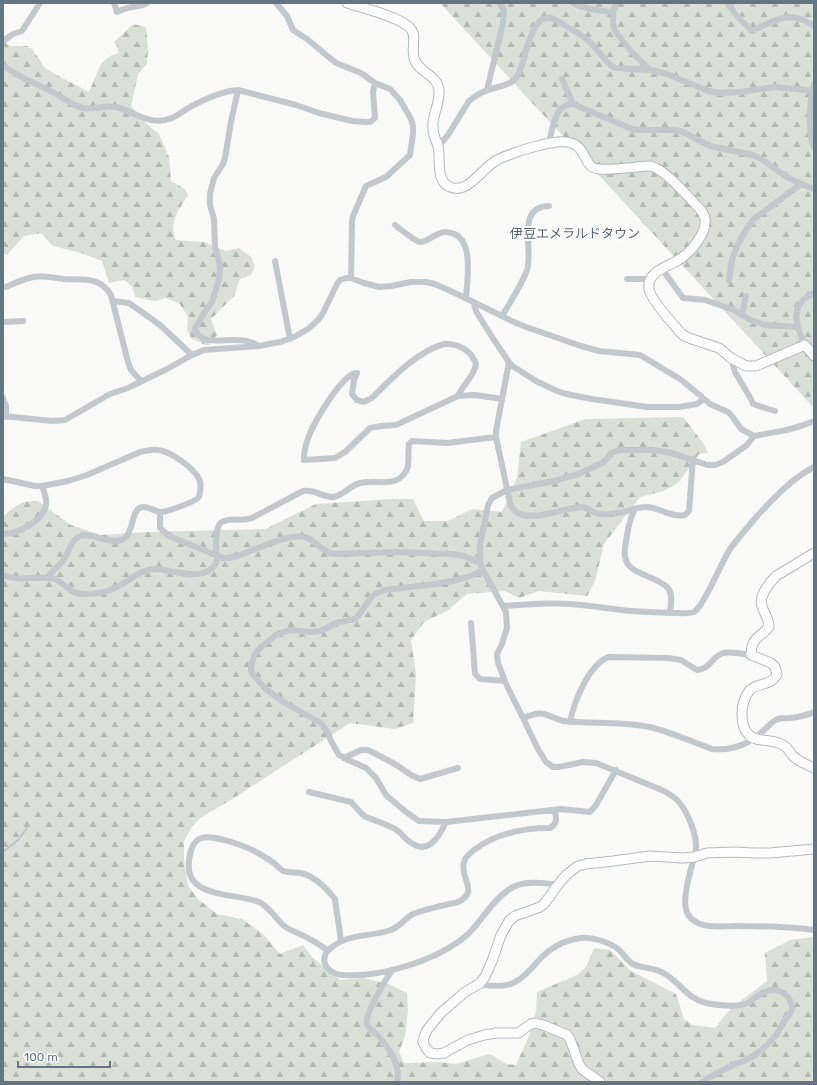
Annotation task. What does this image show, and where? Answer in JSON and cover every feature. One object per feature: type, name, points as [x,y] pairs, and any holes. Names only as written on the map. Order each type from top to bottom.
[{"type":"street","points":[[3,41],[13,34],[22,31],[40,3]]},
{"type":"street","points":[[114,3],[116,12],[147,3]]},
{"type":"street","points":[[276,3],[287,16],[293,30],[308,39],[336,63],[361,73],[375,83],[390,89],[400,100],[408,113],[413,126],[412,149],[410,155],[388,176],[366,186],[353,216],[351,278]]},
{"type":"street","points":[[347,3],[396,19],[411,28],[413,32],[414,60],[418,66],[439,86],[439,99],[433,122],[434,137],[438,147],[442,180],[445,184],[456,189],[467,186],[497,160],[549,143],[570,142],[576,145],[580,148],[593,168],[597,169],[656,167],[663,172],[704,214],[705,225],[691,250],[679,260],[656,272],[649,285],[650,294],[679,331],[683,335],[690,338],[719,348],[731,358],[750,367],[756,366],[805,345]]},
{"type":"street","points":[[487,90],[503,23],[504,10],[500,3]]},
{"type":"street","points":[[573,3],[613,12]]},
{"type":"street","points":[[616,3],[613,12],[615,32],[650,70]]},
{"type":"street","points":[[727,3],[752,31],[780,18],[787,17],[807,21],[814,26]]},
{"type":"street","points":[[438,147],[448,135],[469,101],[487,90],[507,84],[516,78],[532,31],[535,25],[545,18],[552,18],[581,35],[590,42],[609,64],[615,68],[650,70],[667,74],[706,90],[718,93],[776,87],[813,91]]},
{"type":"street","points":[[3,65],[17,75],[52,92],[77,107],[86,109],[116,107],[146,119],[153,120],[168,120],[196,104],[222,93],[238,90],[296,105],[336,118],[370,122],[375,118],[375,83]]},
{"type":"street","points":[[562,79],[573,104]]},
{"type":"street","points":[[814,84],[811,135],[814,147]]},
{"type":"street","points":[[238,90],[225,158],[214,178],[210,194],[210,205],[214,219],[215,247],[220,265],[219,279],[212,302],[195,329],[198,335],[207,340],[241,340],[253,342],[259,346]]},
{"type":"street","points":[[549,143],[558,113],[561,109],[573,104],[638,130],[681,131],[710,146],[759,158],[787,177],[814,189]]},
{"type":"street","points":[[729,280],[732,260],[737,246],[754,219],[800,184]]},
{"type":"street","points":[[502,316],[517,290],[527,268],[529,255],[528,222],[530,217],[534,211],[539,208],[549,206]]},
{"type":"street","points":[[395,225],[416,242],[423,242],[439,233],[446,232],[457,236],[463,242],[468,254],[466,298]]},
{"type":"street","points":[[275,261],[290,339]]},
{"type":"street","points":[[662,269],[683,298],[705,300],[734,310],[751,320],[765,325],[797,328]]},
{"type":"street","points":[[3,287],[25,279],[42,276],[74,280],[86,279],[103,285],[109,290],[113,301],[131,370],[141,382]]},
{"type":"street","points":[[3,398],[6,406],[4,416],[52,421],[65,420],[110,394],[141,382],[204,350],[259,346],[290,339],[308,329],[318,320],[340,280],[351,278],[379,287],[411,282],[426,282],[435,284],[526,327],[588,349],[640,355],[680,380],[710,404],[728,412],[741,429],[754,436]]},
{"type":"street","points":[[627,279],[651,279]]},
{"type":"street","points":[[814,293],[806,296],[800,302],[797,310],[797,328],[805,345],[814,356]]},
{"type":"street","points":[[742,315],[746,296]]},
{"type":"street","points":[[113,301],[129,303],[160,325],[192,355]]},
{"type":"street","points":[[474,302],[477,313],[509,362],[519,371],[546,387],[576,397],[658,407],[679,407],[692,405],[704,399]]},
{"type":"street","points":[[3,322],[23,321]]},
{"type":"street","points":[[458,396],[461,389],[474,372],[476,364],[475,360],[469,354],[459,345],[455,344],[444,344],[428,350],[405,367],[365,402],[357,400],[352,394],[354,380],[357,373],[354,373],[348,377],[336,390],[322,410],[308,439],[304,460],[335,458],[345,452],[370,428],[396,425],[458,396],[502,399]]},
{"type":"street","points":[[731,358],[735,372],[753,404],[775,411]]},
{"type":"street","points":[[509,362],[496,437],[510,503],[513,510],[522,515],[545,514],[582,507],[598,514],[604,514],[646,507],[678,516],[685,516],[689,511],[693,459]]},
{"type":"street","points":[[814,421],[787,430],[754,436],[747,444],[718,464],[707,464],[679,454],[653,450],[619,450],[611,453],[602,463],[578,474],[554,481],[507,490],[492,498],[488,505],[480,545],[480,563],[506,612],[506,628],[502,644],[497,654],[498,663],[505,681],[546,762],[552,767],[590,762],[602,764],[664,791],[678,801],[685,812],[696,842],[686,889],[685,908],[689,916],[698,924],[713,926],[782,927],[814,930]]},
{"type":"street","points":[[3,575],[16,579],[47,578],[56,580],[76,593],[94,594],[113,589],[136,575],[151,570],[202,574],[212,568],[217,560],[216,536],[219,524],[222,522],[227,520],[248,520],[307,490],[330,497],[336,497],[346,492],[356,484],[362,482],[391,482],[398,480],[408,469],[409,444],[412,441],[447,443],[496,437]]},
{"type":"street","points":[[3,479],[35,486],[68,481],[87,476],[149,450],[157,449],[171,454],[193,471],[198,477],[201,490],[199,497],[194,501],[160,512],[144,507],[138,509],[130,532],[121,540],[107,540],[84,536],[78,537],[73,541],[61,564],[52,571],[47,578]]},
{"type":"street","points":[[503,606],[569,604],[622,610],[670,613],[694,612],[703,600],[720,565],[738,539],[779,493],[800,475],[814,467]]},
{"type":"street","points":[[3,534],[18,531],[39,518],[46,504],[46,496],[42,486]]},
{"type":"street","points":[[635,509],[631,516],[624,550],[626,562],[631,568],[657,581],[668,589],[670,593],[670,613]]},
{"type":"street","points":[[160,512],[160,528],[165,534],[223,558],[237,556],[285,538],[301,536],[312,540],[320,548],[334,554],[396,552],[452,554],[464,556],[480,563]]},
{"type":"street","points":[[751,655],[754,641],[769,627],[768,617],[761,603],[765,589],[776,576],[814,553]]},
{"type":"street","points":[[483,570],[458,580],[385,590],[377,593],[372,596],[355,619],[336,623],[321,631],[291,630],[283,632],[267,642],[255,654],[251,665],[254,676],[260,684],[285,703],[321,723],[328,732],[336,751],[344,758],[366,768],[376,778],[386,795],[406,812],[422,821],[446,822],[569,809],[588,812],[592,811],[616,770]]},
{"type":"street","points":[[471,623],[475,674],[480,679],[505,681]]},
{"type":"street","points":[[570,722],[576,700],[586,680],[594,668],[603,660],[608,658],[668,658],[681,660],[697,670],[705,668],[723,653],[751,655],[771,663],[775,667],[777,674],[773,681],[751,690],[744,701],[742,711],[745,730],[750,737],[760,740],[770,740],[784,745],[800,761],[814,768]]},
{"type":"street","points":[[523,718],[537,713],[543,713],[563,722],[617,723],[651,728],[712,749],[733,748],[748,743],[775,720],[780,718],[806,716],[814,712]]},
{"type":"street","points":[[344,758],[361,750],[368,750],[420,779],[458,768]]},
{"type":"street","points":[[309,792],[351,802],[366,817],[396,830],[410,842],[419,847],[426,847],[433,842],[446,822]]},
{"type":"street","points":[[555,810],[556,821],[550,828],[527,828],[507,833],[485,843],[469,854],[463,863],[468,891],[467,896],[464,899],[413,914],[400,926],[393,929],[341,941],[328,951],[324,962],[329,970],[335,974],[342,975],[360,975],[392,970],[409,965],[433,956],[455,945],[474,929],[486,912],[504,893],[518,884],[533,882],[558,885]]},
{"type":"street","points":[[328,951],[310,939],[284,926],[265,905],[250,900],[209,891],[194,883],[189,871],[191,850],[196,841],[200,838],[206,837],[236,843],[255,851],[284,871],[302,874],[315,880],[335,899],[341,941]]},
{"type":"street","points":[[600,1082],[582,1069],[567,1035],[536,1023],[531,1024],[518,1033],[496,1033],[484,1035],[468,1040],[444,1053],[437,1054],[430,1052],[426,1048],[423,1042],[424,1037],[427,1030],[440,1014],[465,992],[479,984],[485,976],[501,935],[509,921],[519,914],[540,907],[544,904],[558,885],[578,866],[650,856],[683,858],[694,857],[707,853],[770,853],[814,849]]},
{"type":"street","points":[[479,984],[498,986],[514,983],[527,974],[550,950],[568,941],[590,938],[618,949],[630,962],[634,964],[665,974],[693,998],[706,1003],[731,1005],[746,1004],[764,992],[772,990],[777,990],[785,995],[791,1003],[792,1013],[785,1020],[775,1037],[747,1060],[702,1082]]},
{"type":"street","points":[[392,970],[375,1000],[366,1024],[381,1039],[392,1055],[397,1068],[399,1077],[398,1082]]},
{"type":"green space","points":[[440,3],[814,3],[814,408]]},
{"type":"green space","points":[[133,24],[146,27],[148,49],[147,64],[138,74],[131,106],[148,125],[159,134],[169,157],[171,181],[185,189],[188,195],[178,211],[174,222],[173,228],[176,240],[204,242],[226,251],[239,248],[251,257],[255,266],[251,275],[240,279],[234,296],[211,319],[217,335],[208,346],[192,339],[187,330],[188,317],[180,304],[166,298],[155,301],[135,297],[132,286],[124,280],[109,283],[102,261],[81,253],[53,246],[41,233],[24,236],[7,255],[3,253],[3,41],[10,46],[27,46],[32,49],[45,68],[89,92],[101,64],[110,56],[119,53],[115,41]]},
{"type":"green space","points":[[683,417],[703,443],[708,453],[699,454],[679,482],[664,491],[640,497],[604,544],[595,581],[587,596],[539,591],[519,598],[505,591],[467,594],[447,611],[424,622],[411,640],[416,674],[413,723],[395,729],[350,723],[200,818],[191,828],[184,841],[184,860],[187,882],[198,899],[217,914],[242,919],[262,933],[280,954],[303,945],[312,957],[340,980],[363,978],[389,984],[407,993],[408,1011],[405,1036],[399,1052],[404,1063],[439,1062],[455,1064],[490,1054],[506,1064],[516,1065],[529,1036],[536,1012],[537,992],[577,975],[586,967],[594,948],[610,950],[631,971],[676,994],[684,1019],[693,1025],[715,1028],[730,1009],[767,981],[765,953],[790,940],[814,937],[814,1082],[3,1082],[3,517],[5,515],[22,503],[28,501],[38,501],[71,525],[101,535],[147,532],[265,529],[316,504],[413,499],[424,521],[448,521],[472,509],[502,512],[517,478],[521,442],[586,419]]},
{"type":"waterway","points":[[3,852],[19,839],[29,825]]},
{"type":"waterway","points":[[3,1080],[7,1082]]},
{"type":"district","name":"伊豆エメラルドタウン","points":[[575,233]]}]
